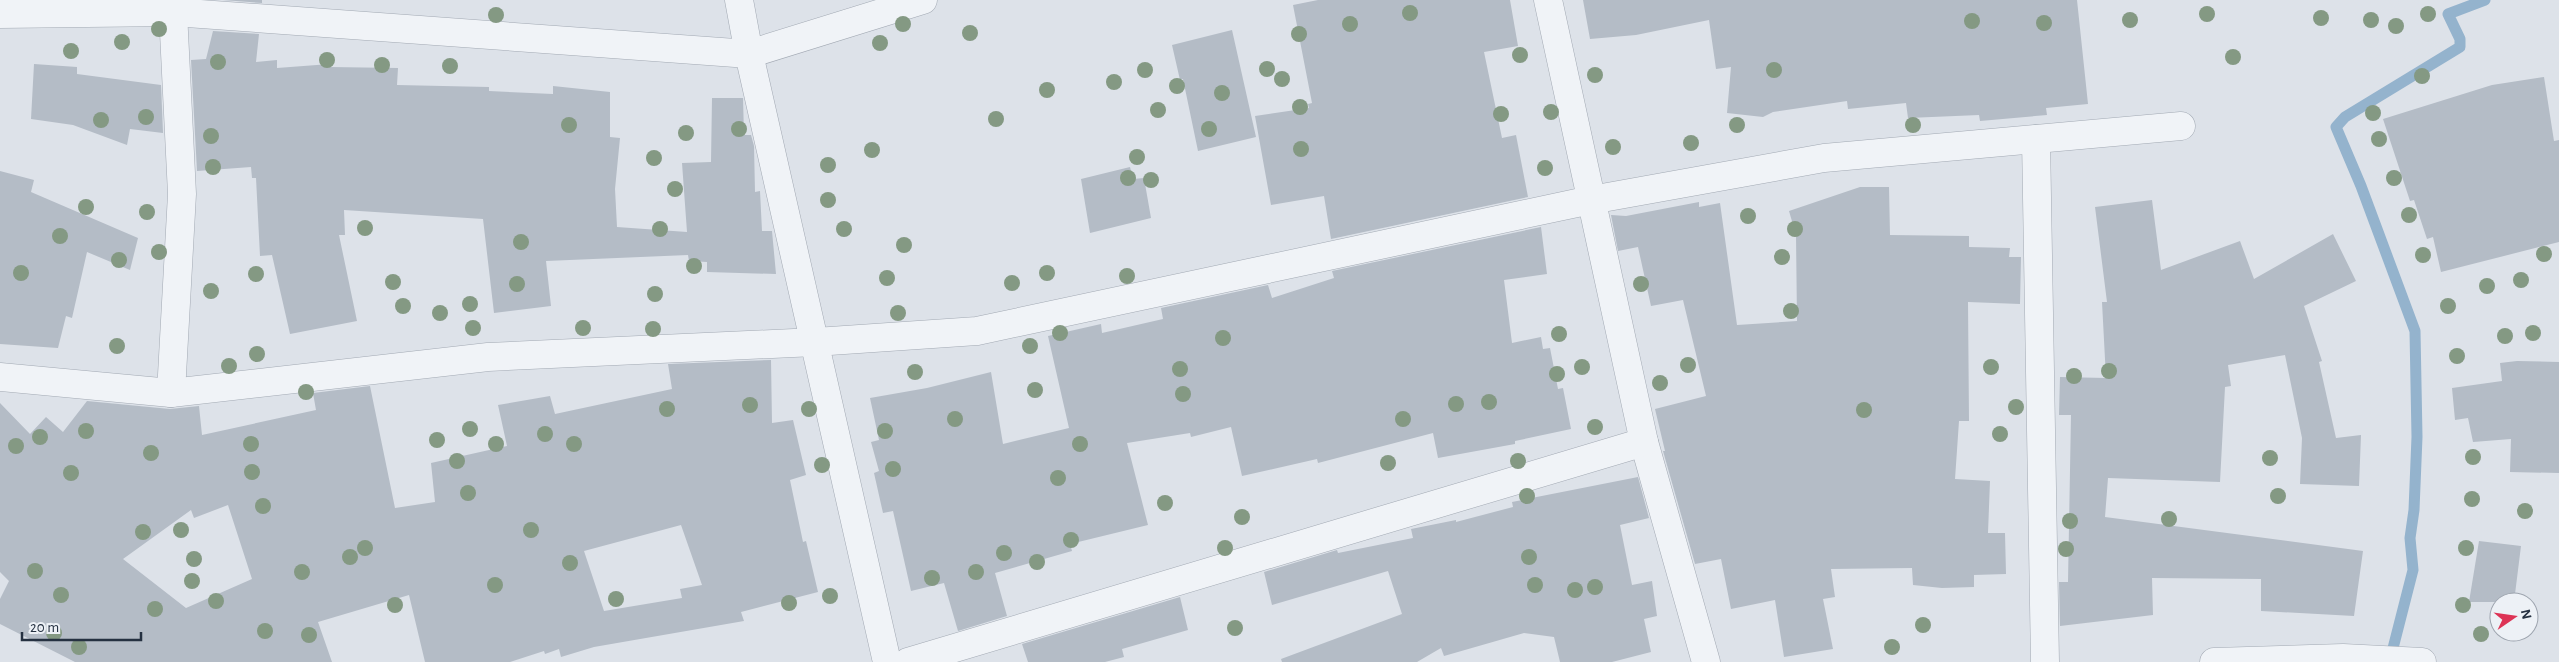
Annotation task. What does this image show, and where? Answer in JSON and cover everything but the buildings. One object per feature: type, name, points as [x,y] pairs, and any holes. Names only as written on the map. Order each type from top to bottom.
[{"type":"street","points":[[739,0],[749,54],[887,662]]},
{"type":"street","points":[[0,14],[174,6],[749,54],[923,0]]},
{"type":"street","points":[[1548,0],[1644,442],[1706,662]]},
{"type":"street","points":[[171,393],[182,194],[174,6]]},
{"type":"street","points":[[0,377],[171,393],[488,357],[815,342],[977,331],[1591,200],[1824,158],[2181,126]]},
{"type":"street","points":[[2036,139],[2045,662]]},
{"type":"street","points":[[908,662],[1644,442]]},
{"type":"street","points":[[2214,662],[2343,658],[2422,662]]},
{"type":"waterway","points":[[2391,656],[2413,570],[2410,538],[2414,510],[2417,437],[2415,331],[2361,186],[2336,127],[2345,117],[2460,47],[2460,39],[2448,14],[2485,0]]}]
